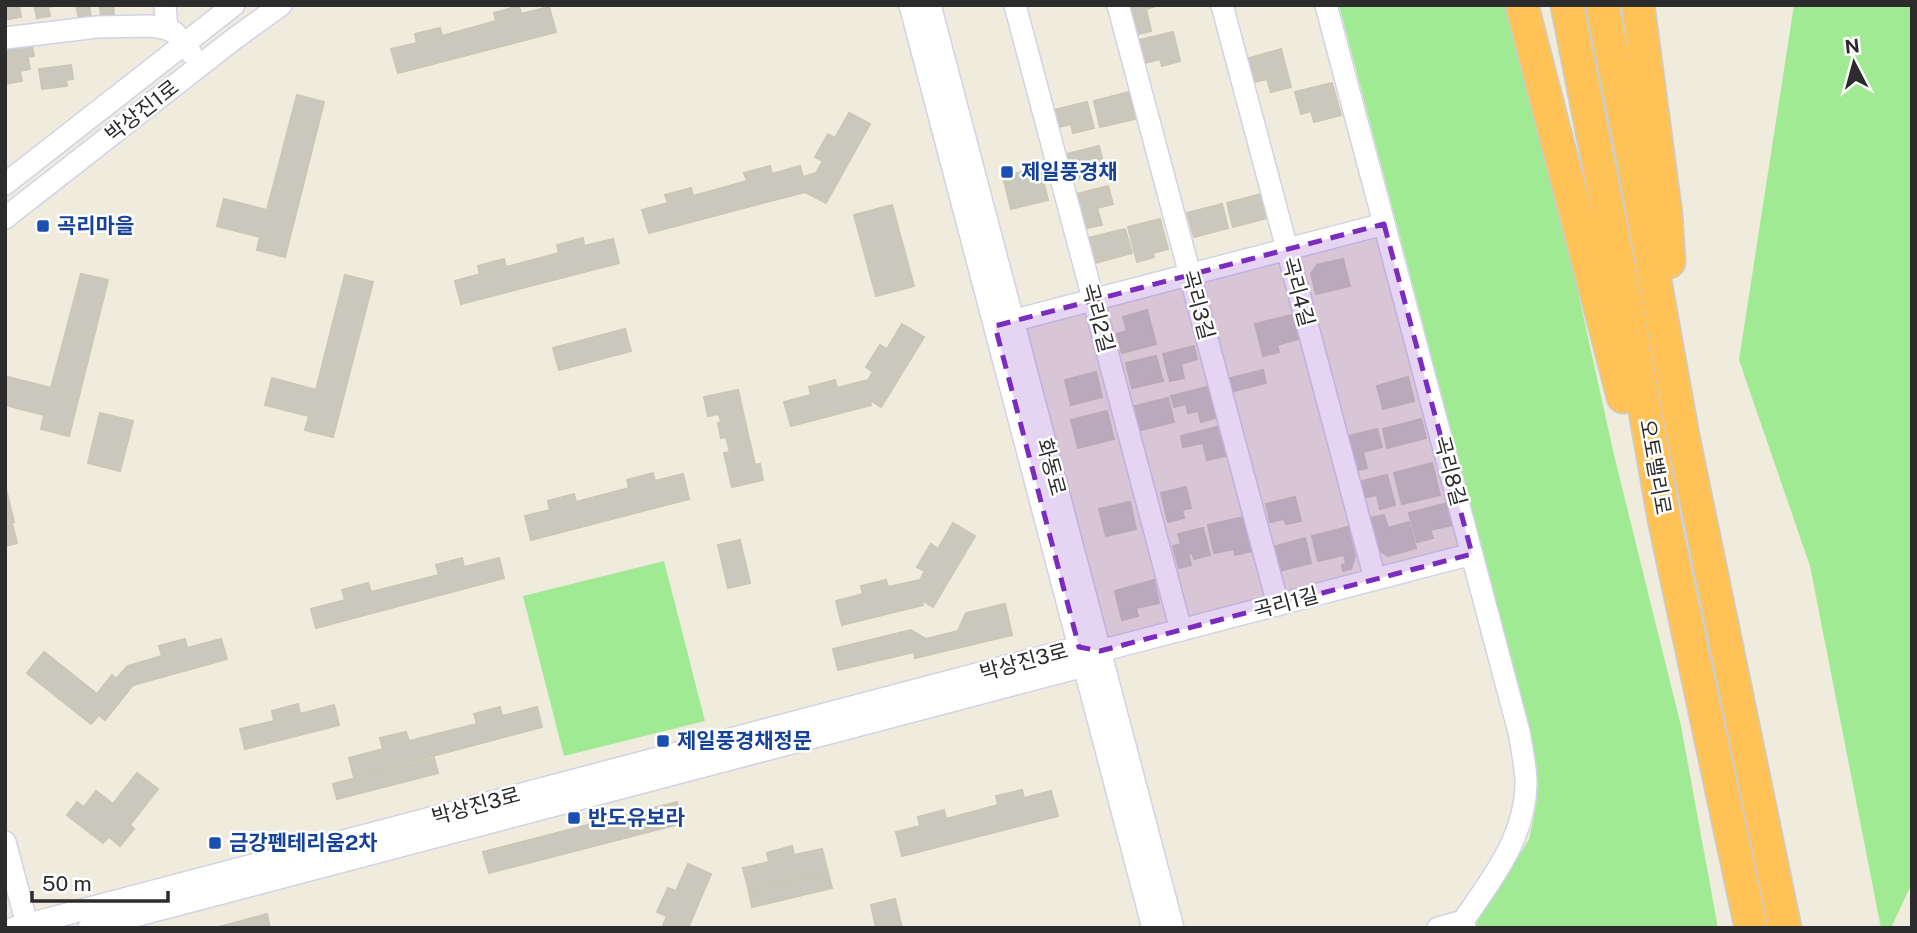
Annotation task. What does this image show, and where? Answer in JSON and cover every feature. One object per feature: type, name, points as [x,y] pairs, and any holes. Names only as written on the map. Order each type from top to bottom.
[{"type":"highway","points":[[1522,5],[1629,422],[1674,566]]},
{"type":"highway","name":"오토밸리로","points":[[1567,5],[1674,566],[1751,928]]},
{"type":"highway","name":"오토밸리로","points":[[1602,5],[1632,153],[1684,441],[1786,928]]},
{"type":"highway","points":[[1638,5],[1666,215],[1684,441]]},
{"type":"street","points":[[164,5],[167,29]]},
{"type":"street","name":"박상진1로","points":[[5,184],[234,5]]},
{"type":"street","name":"박상진1로","points":[[5,218],[281,5]]},
{"type":"street","name":"화동로","points":[[910,5],[1004,323]]},
{"type":"street","name":"화동로","points":[[930,5],[1004,323],[1088,655],[1153,928]]},
{"type":"street","name":"곡리2길","points":[[1015,5],[1181,630]]},
{"type":"street","name":"곡리3길","points":[[1118,5],[1278,605]]},
{"type":"street","name":"곡리4길","points":[[1222,5],[1375,579]]},
{"type":"street","name":"곡리8길","points":[[1326,5],[1519,732],[1526,780],[1520,824],[1511,847],[1464,925]]},
{"type":"street","points":[[5,38],[96,17],[167,29],[175,33],[201,65]]},
{"type":"street","points":[[1004,323],[1384,224]]},
{"type":"street","name":"곡리1길","points":[[1088,655],[1472,554]]},
{"type":"street","name":"화동로","points":[[1088,655],[1173,928]]},
{"type":"street","name":"박상진3로","points":[[23,927],[1088,655]]},
{"type":"street","name":"박상진3로","points":[[89,928],[1088,655]]},
{"type":"street","points":[[5,842],[23,927]]},
{"type":"street","points":[[1438,928],[1464,925]]},
{"type":"highlighted area","points":[[1384,224],[1472,554],[1100,651],[1079,647],[995,326]]},
{"type":"green space","points":[[1339,5],[1509,5],[1561,215],[1614,455],[1681,726],[1718,928],[1475,928],[1481,910],[1500,887],[1529,839],[1538,787],[1536,761]]},
{"type":"green space","points":[[1794,5],[1912,5],[1912,883],[1891,928],[1881,928],[1810,566],[1739,360]]},
{"type":"green space","points":[[664,561],[705,721],[564,756],[523,596]]},
{"type":"building","points":[[5,5],[19,5],[21,17],[8,19]]},
{"type":"building","points":[[34,5],[58,5],[48,7],[50,16],[37,18]]},
{"type":"building","points":[[76,5],[89,5],[91,17],[79,19]]},
{"type":"building","points":[[100,5],[113,5],[114,14],[101,16]]},
{"type":"building","points":[[1131,5],[1159,5],[1146,9],[1151,31],[1139,34]]},
{"type":"building","points":[[519,6],[521,14],[549,7],[556,32],[398,73],[391,49],[417,43],[415,34],[440,28],[442,36],[496,21],[494,13]]},
{"type":"building","points":[[1173,32],[1180,61],[1162,66],[1160,59],[1145,63],[1139,40]]},
{"type":"building","points":[[32,46],[34,56],[6,61],[5,50]]},
{"type":"building","points":[[1281,49],[1291,87],[1271,92],[1267,79],[1250,83],[1243,60]]},
{"type":"building","points":[[28,59],[30,69],[20,71],[22,81],[5,84],[5,63]]},
{"type":"building","points":[[71,65],[73,79],[66,80],[67,86],[42,89],[39,69]]},
{"type":"building","points":[[1332,83],[1341,115],[1314,122],[1311,111],[1301,114],[1295,92]]},
{"type":"building","points":[[1129,92],[1135,119],[1100,127],[1094,101]]},
{"type":"building","points":[[297,95],[324,102],[285,257],[257,250],[260,237],[217,226],[224,199],[267,210]]},
{"type":"building","points":[[1087,102],[1094,128],[1073,133],[1071,124],[1059,127],[1054,110]]},
{"type":"building","points":[[849,113],[870,124],[826,203],[805,192],[649,233],[642,210],[668,203],[665,195],[691,188],[693,196],[747,181],[744,173],[770,166],[772,174],[800,166],[803,177],[816,173],[823,161],[815,157],[828,134],[835,138]]},
{"type":"building","points":[[1099,146],[1105,171],[1073,180],[1067,154]]},
{"type":"building","points":[[1040,167],[1048,200],[1011,209],[1003,177]]},
{"type":"building","points":[[1108,186],[1113,204],[1097,208],[1102,225],[1086,228],[1077,194]]},
{"type":"building","points":[[1261,194],[1267,218],[1233,227],[1227,203]]},
{"type":"building","points":[[1222,204],[1228,228],[1194,237],[1187,213]]},
{"type":"building","points":[[892,205],[914,286],[876,296],[854,215]]},
{"type":"building","points":[[1160,219],[1168,249],[1153,253],[1154,257],[1137,262],[1128,227]]},
{"type":"building","points":[[1125,229],[1132,253],[1095,263],[1088,238]]},
{"type":"building","points":[[583,238],[584,246],[613,239],[619,263],[461,304],[455,281],[480,274],[478,266],[504,259],[506,267],[559,253],[557,245]]},
{"type":"building","points":[[1343,259],[1350,286],[1316,294],[1311,274],[1317,265]]},
{"type":"building","points":[[81,274],[108,280],[69,436],[41,429],[44,415],[5,405],[5,388],[8,377],[51,388]]},
{"type":"building","points":[[345,275],[373,282],[333,437],[305,430],[309,416],[265,405],[272,378],[316,390]]},
{"type":"building","points":[[1147,310],[1156,344],[1122,353],[1117,334],[1127,331],[1123,317]]},
{"type":"building","points":[[1292,315],[1298,339],[1277,345],[1279,352],[1263,356],[1255,324]]},
{"type":"building","points":[[902,324],[924,337],[881,407],[870,400],[871,405],[791,426],[784,402],[811,395],[809,387],[835,380],[837,388],[868,380],[873,372],[866,367],[880,345],[887,349]]},
{"type":"building","points":[[625,329],[631,351],[559,370],[553,348]]},
{"type":"building","points":[[1194,346],[1197,359],[1181,364],[1184,378],[1170,381],[1163,354]]},
{"type":"building","points":[[1156,356],[1163,381],[1132,388],[1126,363]]},
{"type":"building","points":[[1263,370],[1266,383],[1230,392],[1227,379]]},
{"type":"building","points":[[1096,372],[1102,397],[1071,405],[1065,380]]},
{"type":"building","points":[[1408,377],[1414,401],[1383,409],[1377,386]]},
{"type":"building","points":[[1207,387],[1215,418],[1201,422],[1198,411],[1188,413],[1186,404],[1174,407],[1171,396]]},
{"type":"building","points":[[738,390],[755,465],[760,464],[763,480],[732,487],[724,453],[730,452],[726,437],[721,438],[719,414],[708,416],[704,397]]},
{"type":"building","points":[[1168,398],[1174,422],[1141,430],[1135,406]]},
{"type":"building","points":[[1107,411],[1114,439],[1078,448],[1071,420]]},
{"type":"building","points":[[100,413],[133,421],[120,471],[88,463]]},
{"type":"building","points":[[1421,419],[1426,438],[1387,448],[1383,429]]},
{"type":"building","points":[[1217,427],[1225,456],[1207,460],[1203,443],[1183,447],[1181,436]]},
{"type":"building","points":[[1377,429],[1382,447],[1363,452],[1367,468],[1350,472],[1341,438]]},
{"type":"building","points":[[1432,463],[1440,495],[1402,504],[1394,473]]},
{"type":"building","points":[[653,473],[655,481],[683,474],[689,499],[531,540],[525,516],[550,510],[548,501],[574,494],[576,502],[629,488],[627,480]]},
{"type":"building","points":[[1387,475],[1395,505],[1380,509],[1377,495],[1358,499],[1354,483]]},
{"type":"building","points":[[5,485],[17,543],[5,546]]},
{"type":"building","points":[[1186,487],[1191,508],[1182,510],[1184,518],[1168,522],[1161,493]]},
{"type":"building","points":[[1295,497],[1301,521],[1286,524],[1284,519],[1270,522],[1266,504]]},
{"type":"building","points":[[1130,502],[1136,529],[1106,536],[1099,509]]},
{"type":"building","points":[[1447,503],[1452,525],[1430,530],[1433,538],[1417,542],[1409,513]]},
{"type":"building","points":[[1384,515],[1388,528],[1409,522],[1416,548],[1388,556],[1379,550],[1370,518]]},
{"type":"building","points":[[1244,517],[1252,551],[1235,555],[1234,549],[1214,553],[1208,525]]},
{"type":"building","points":[[953,523],[975,536],[933,607],[921,600],[923,605],[842,625],[836,601],[863,594],[861,586],[886,580],[888,587],[920,580],[925,571],[917,567],[931,544],[938,549]]},
{"type":"building","points":[[1348,527],[1355,557],[1351,569],[1343,571],[1342,565],[1346,564],[1344,555],[1318,561],[1312,536]]},
{"type":"building","points":[[1203,528],[1210,555],[1194,559],[1192,553],[1188,554],[1191,565],[1179,568],[1173,546],[1181,544],[1178,534]]},
{"type":"building","points":[[1305,538],[1311,563],[1279,571],[1273,547]]},
{"type":"building","points":[[740,540],[750,583],[728,588],[718,545]]},
{"type":"building","points":[[462,558],[464,567],[499,558],[504,578],[316,628],[311,609],[345,600],[342,590],[368,583],[371,592],[439,575],[436,565]]},
{"type":"building","points":[[1154,580],[1159,603],[1136,608],[1138,616],[1122,620],[1115,591]]},
{"type":"building","points":[[1005,604],[1012,635],[915,658],[914,652],[838,670],[833,649],[911,630],[926,639],[958,631],[966,613]]},
{"type":"building","points":[[185,639],[187,648],[221,639],[227,659],[133,685],[105,720],[99,715],[91,724],[27,673],[44,652],[97,694],[112,675],[116,679],[128,666],[162,656],[159,646]]},
{"type":"building","points":[[298,704],[300,714],[334,705],[339,725],[245,749],[240,729],[274,721],[272,711]]},
{"type":"building","points":[[500,707],[502,716],[537,707],[542,727],[354,777],[349,758],[383,749],[380,738],[406,732],[409,741],[477,724],[474,714]]},
{"type":"building","points":[[434,758],[438,773],[337,799],[333,784]]},
{"type":"building","points":[[137,773],[158,789],[130,825],[134,829],[120,846],[109,837],[103,843],[67,815],[77,802],[84,807],[96,791],[113,804]]},
{"type":"building","points":[[1022,790],[1024,798],[1051,791],[1058,816],[902,856],[896,832],[920,826],[918,817],[944,810],[946,819],[998,805],[996,796]]},
{"type":"building","points":[[677,802],[683,823],[489,873],[483,852]]},
{"type":"building","points":[[792,846],[794,855],[822,849],[828,873],[749,892],[743,868],[769,862],[767,853]]},
{"type":"building","points":[[688,864],[711,874],[688,928],[662,928],[667,916],[657,912],[668,888],[676,891]]},
{"type":"building","points":[[828,873],[832,888],[752,907],[749,892]]},
{"type":"building","points":[[895,899],[902,928],[876,928],[871,905]]},
{"type":"building","points":[[267,914],[270,928],[215,928]]},
{"type":"place","name":"제일풍경채","points":[[1007,172]]},
{"type":"place","name":"곡리마을","points":[[43,226]]},
{"type":"place","name":"제일풍경채정문","points":[[663,741]]},
{"type":"place","name":"반도유보라","points":[[574,818]]},
{"type":"place","name":"금강펜테리움2차","points":[[215,843]]}]
